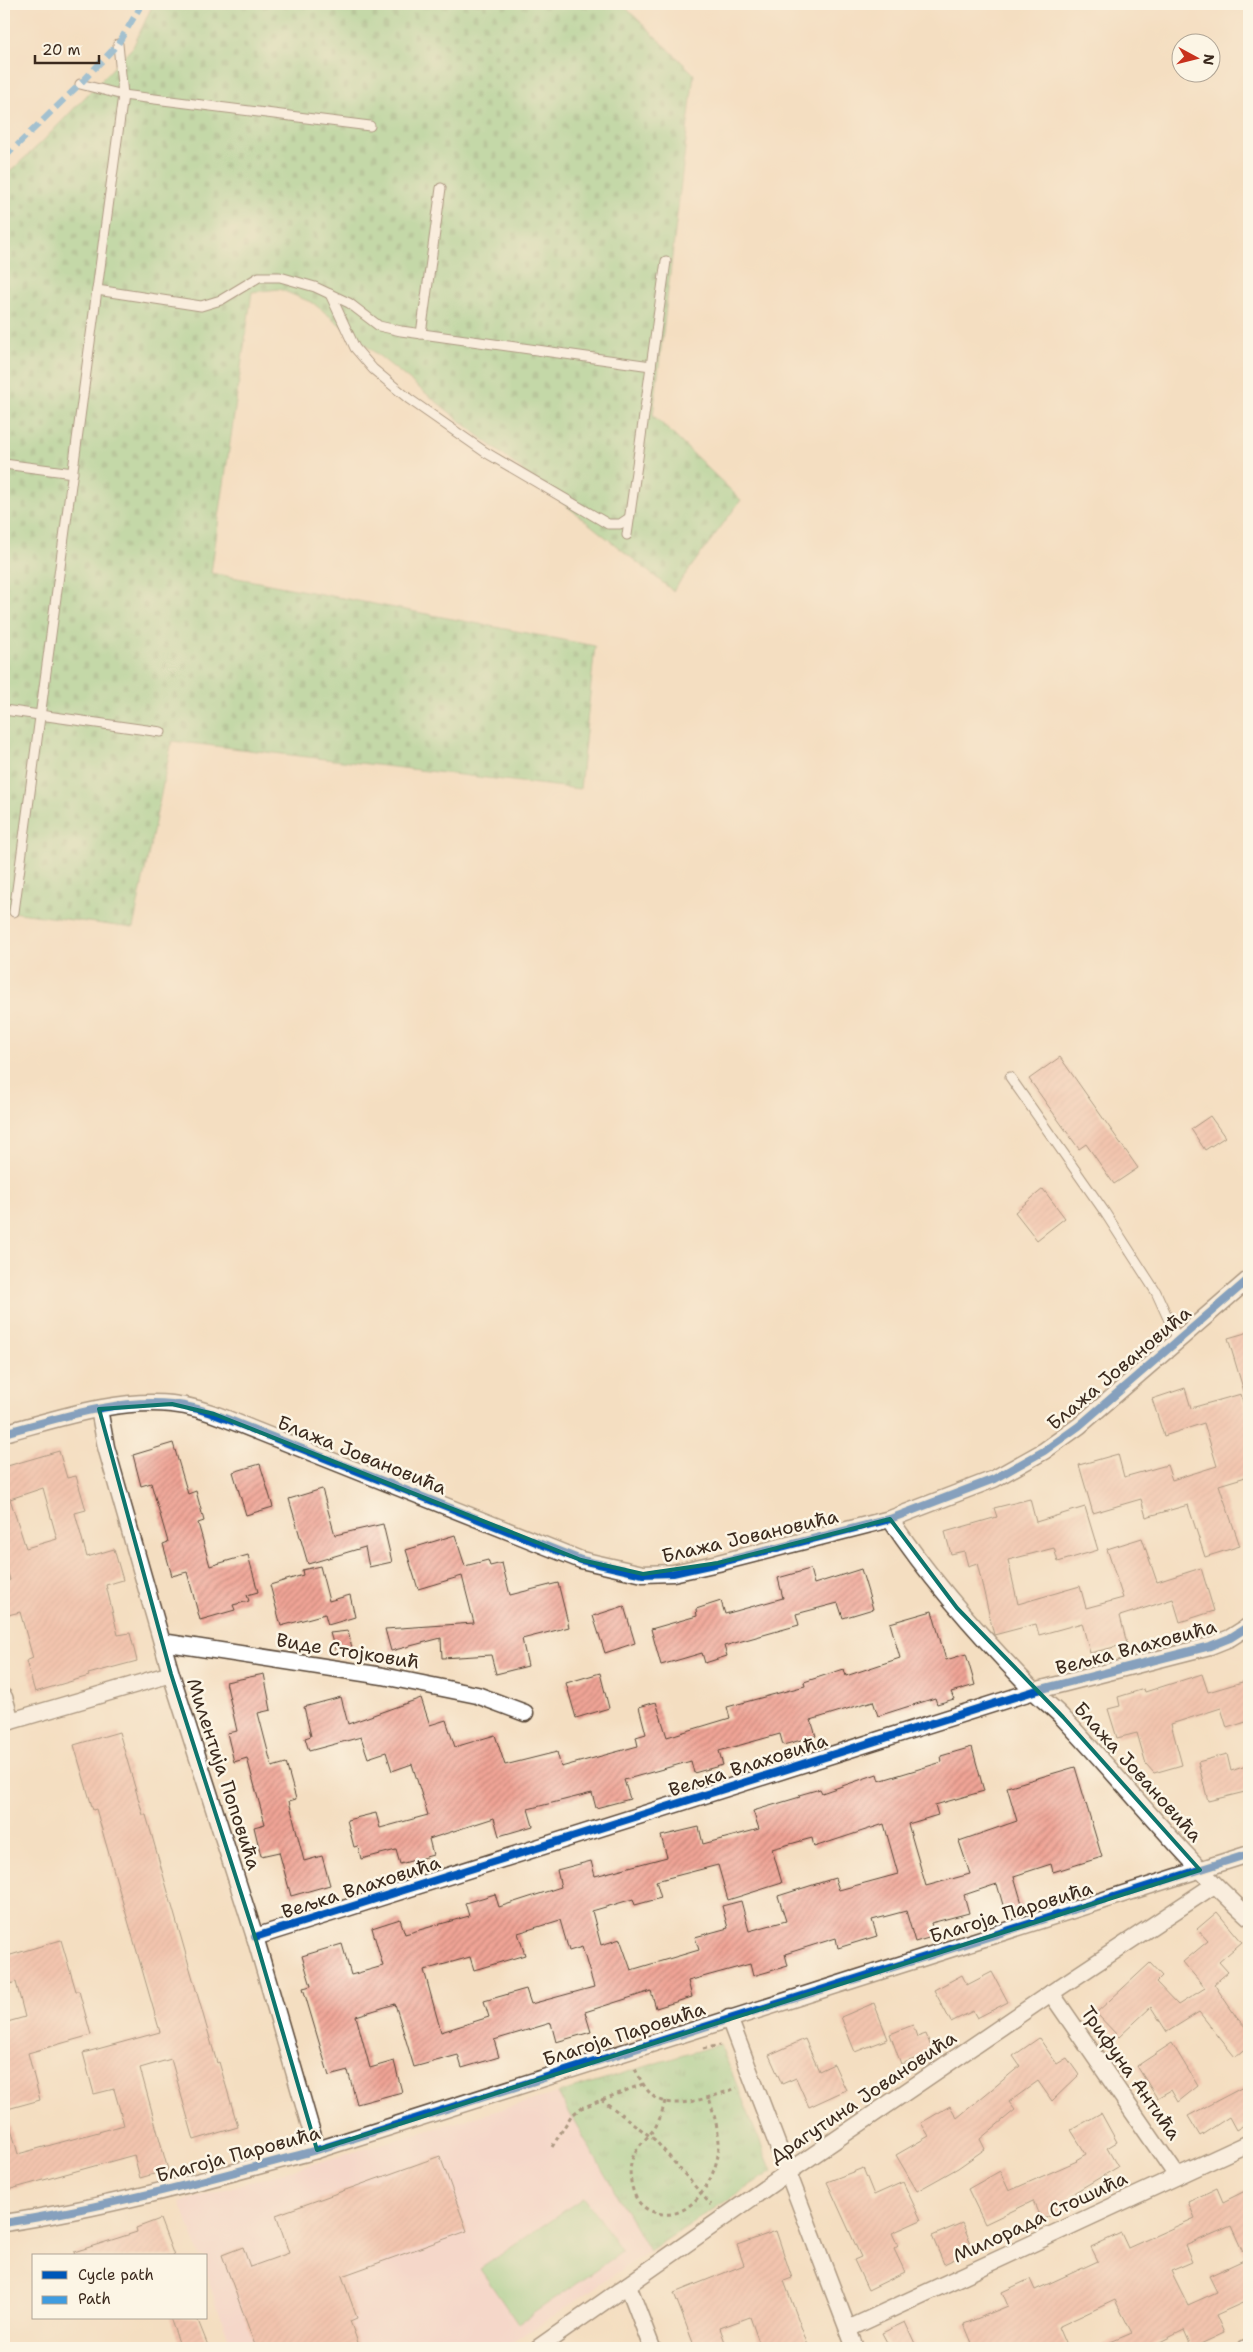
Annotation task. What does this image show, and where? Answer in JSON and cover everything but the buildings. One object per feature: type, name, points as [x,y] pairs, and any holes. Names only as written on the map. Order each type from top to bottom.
[{"type":"street","name":"Блажа Јовановића","points":[[4,1433],[99,1409],[144,1403],[172,1404],[214,1414],[581,1560],[643,1574],[673,1573],[890,1519],[994,1479],[1044,1451],[1079,1426],[1249,1279]]},
{"type":"street","name":"Милентија Поповића","points":[[99,1409],[106,1447],[171,1674],[255,1938],[317,2150]]},
{"type":"street","name":"Блажа Јовановића","points":[[890,1519],[929,1574],[1034,1692],[1062,1717],[1214,1885],[1249,1917]]},
{"type":"street","name":"Вељка Влаховића","points":[[255,1938],[1034,1692],[1210,1646],[1230,1638],[1249,1626]]},
{"type":"street","name":"Виде Стојковић","points":[[162,1642],[383,1676],[476,1695],[525,1713]]},
{"type":"street","points":[[4,1697],[7,1722],[171,1674]]},
{"type":"street","name":"Благоја Паровића","points":[[4,2223],[101,2207],[317,2150],[1249,1854]]},
{"type":"street","name":"Драгутина Јовановића","points":[[538,2348],[787,2173],[1051,1993],[1214,1885]]},
{"type":"street","name":"Трифуна Антића","points":[[1051,1993],[1177,2176]]},
{"type":"street","points":[[729,2018],[855,2348]]},
{"type":"street","name":"Милорада Стошића","points":[[848,2329],[1249,2143]]},
{"type":"street","points":[[628,2286],[652,2348]]},
{"type":"lane","points":[[14,912],[123,95],[118,44]]},
{"type":"lane","points":[[80,84],[123,95],[370,126]]},
{"type":"lane","points":[[421,334],[442,188]]},
{"type":"lane","points":[[627,535],[666,261]]},
{"type":"lane","points":[[97,290],[201,306],[221,300],[259,277],[289,280],[315,287],[350,303],[379,326],[421,334],[651,366]]},
{"type":"lane","points":[[330,294],[355,348],[373,369],[410,399],[485,452],[608,524],[620,524],[629,518]]},
{"type":"lane","points":[[4,464],[73,473]]},
{"type":"lane","points":[[4,710],[160,732]]},
{"type":"lane","points":[[1010,1077],[1104,1211],[1156,1292],[1178,1340]]},
{"type":"path","points":[[701,2050],[720,2044],[724,2053]]},
{"type":"path","points":[[627,2072],[645,2067]]},
{"type":"path","points":[[635,2070],[643,2084],[654,2097],[665,2101],[686,2102],[738,2088]]},
{"type":"path","points":[[734,2079],[741,2096]]},
{"type":"path","points":[[552,2147],[571,2116],[601,2099],[643,2084]]},
{"type":"path","points":[[665,2101],[660,2119],[649,2136],[640,2144],[632,2160],[630,2173],[636,2199],[644,2208],[664,2214],[676,2213],[688,2206],[702,2193],[714,2171],[719,2143],[710,2097]]},
{"type":"path","points":[[601,2099],[649,2136],[702,2193],[713,2209]]},
{"type":"highlighted area","points":[[172,1404],[214,1414],[581,1560],[643,1574],[718,1563],[890,1519],[957,1608],[1063,1717],[1200,1870],[317,2150],[255,1937],[171,1674],[99,1409]]},
{"type":"shaded area","points":[[558,2093],[649,2251],[505,2348],[232,2348],[208,2280],[208,2254],[199,2254],[180,2202]]},
{"type":"green space","points":[[153,4],[622,4],[694,74],[653,415],[741,500],[673,591],[313,303],[279,289],[252,292],[211,573],[595,646],[580,789],[172,741],[133,928],[4,911],[4,177],[42,142],[133,47]]},
{"type":"green space","points":[[720,2044],[772,2171],[649,2251],[558,2093]]},
{"type":"green space","points":[[584,2197],[622,2252],[518,2324],[480,2269]]},
{"type":"marked path","points":[[4,158],[118,44],[142,4]]},
{"type":"cycle path","points":[[4,1433],[108,1407],[151,1403],[186,1406],[221,1416],[581,1560],[643,1574],[673,1573],[890,1519],[994,1479],[1044,1451],[1079,1426],[1249,1279]]},
{"type":"cycle path","points":[[255,1937],[1034,1691],[1210,1646],[1230,1638],[1249,1626]]},
{"type":"cycle path","points":[[4,2223],[122,2200],[317,2150],[1249,1854]]}]
